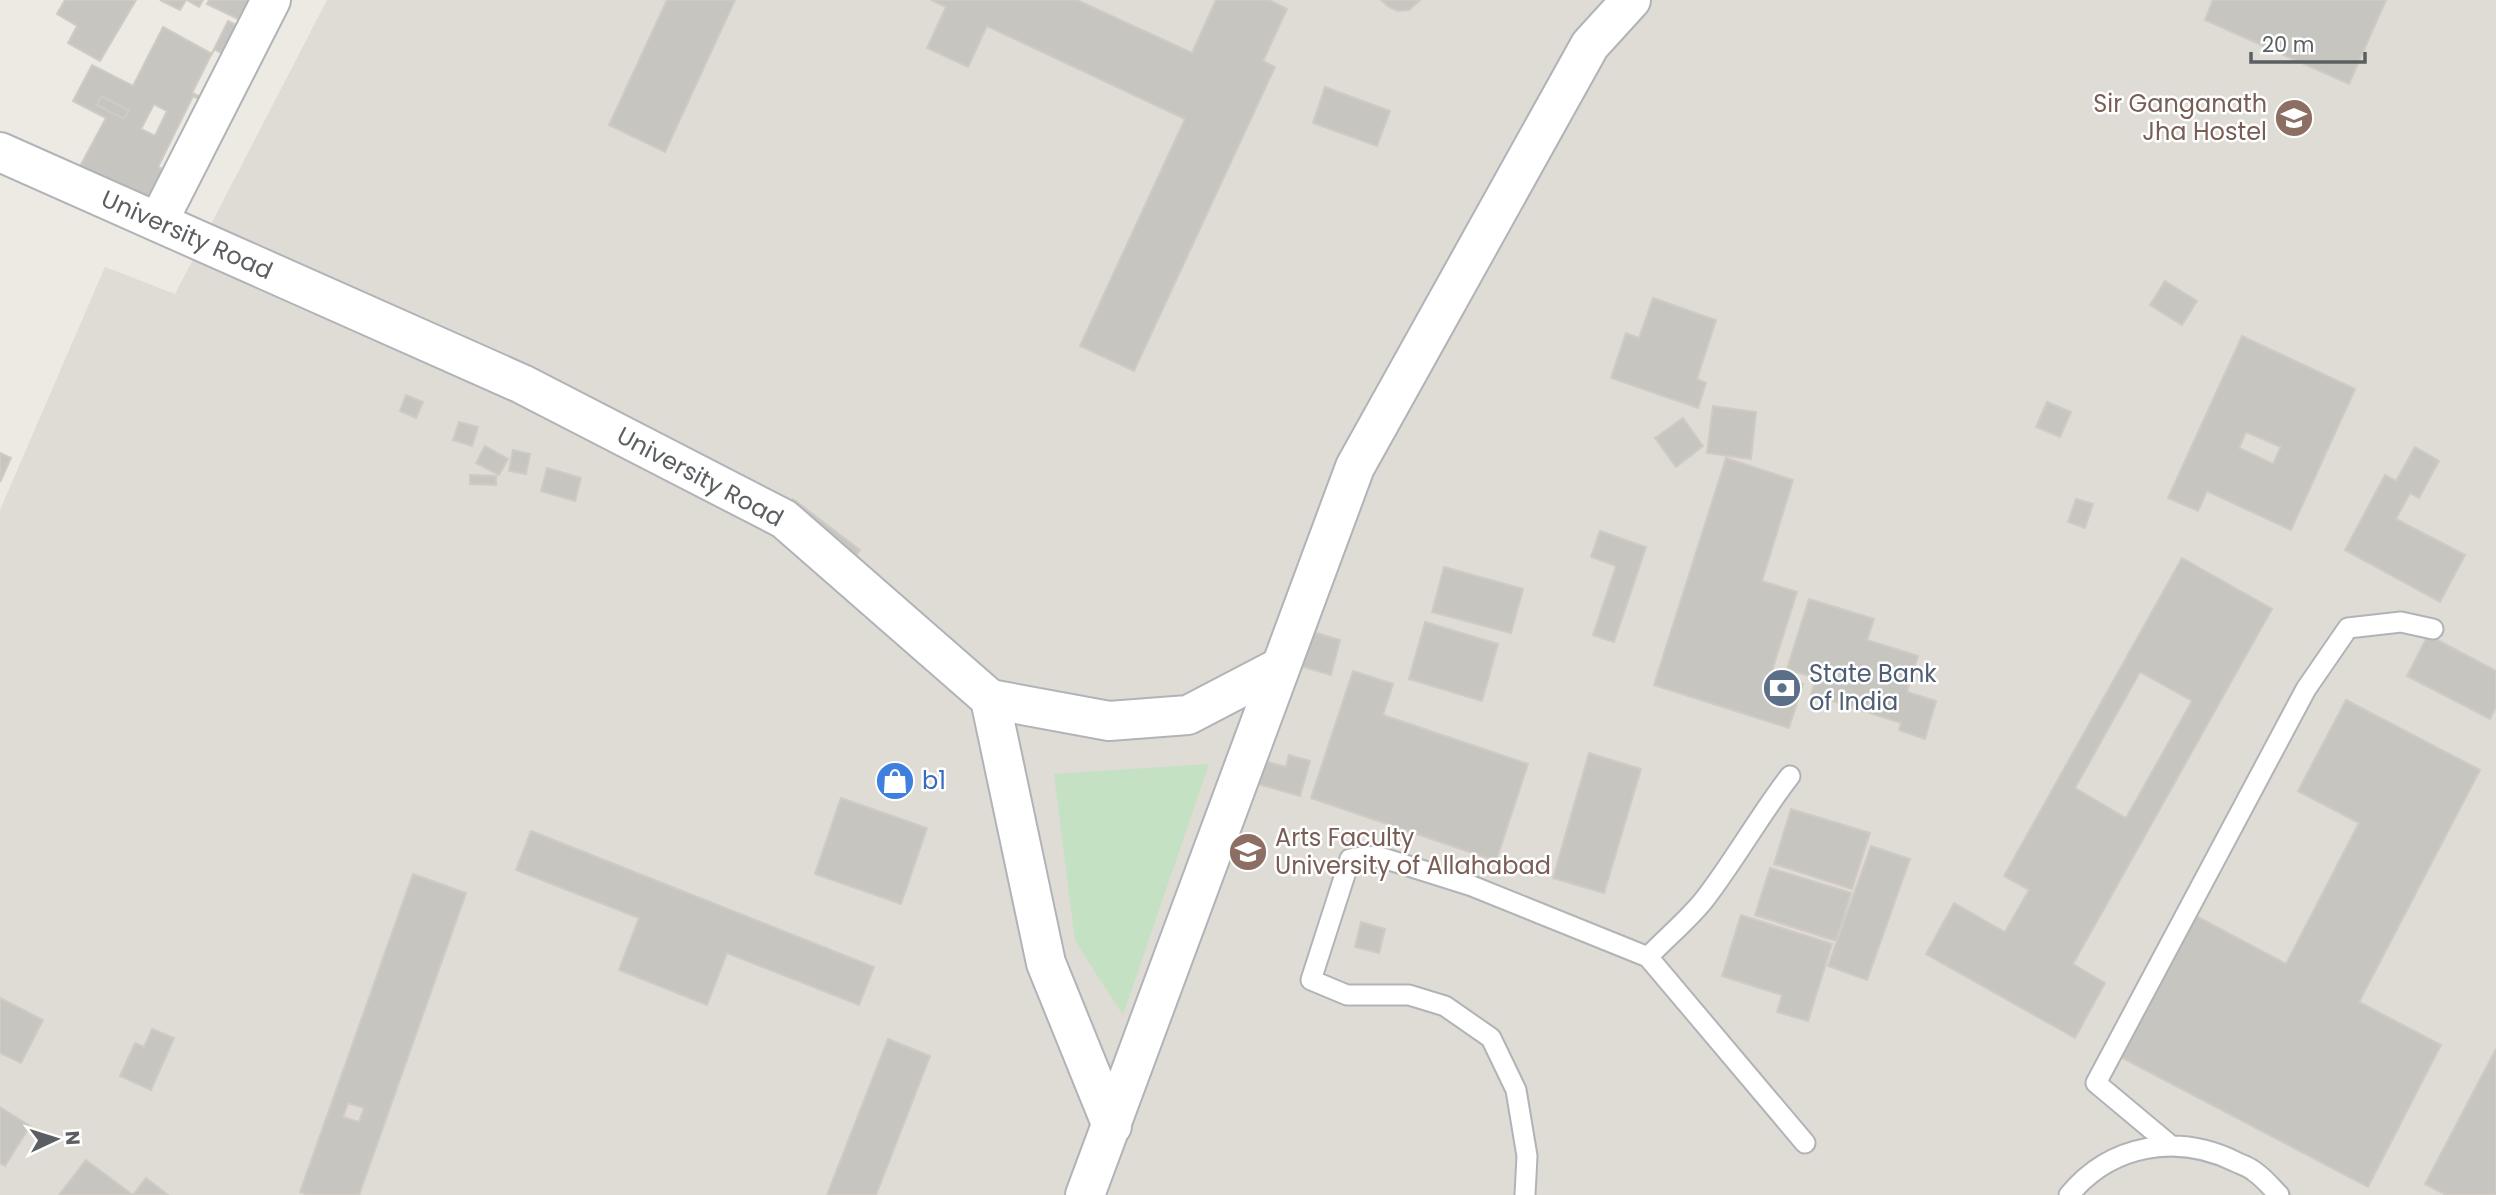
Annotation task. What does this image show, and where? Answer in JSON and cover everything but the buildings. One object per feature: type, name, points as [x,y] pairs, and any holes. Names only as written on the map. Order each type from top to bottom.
[{"type":"street","points":[[158,222],[271,0]]},
{"type":"street","points":[[1085,1195],[1355,467],[1590,45],[1631,0]]},
{"type":"street","name":"University Road","points":[[0,152],[523,384],[784,519],[990,699]]},
{"type":"street","points":[[1112,1126],[1046,963],[990,699],[1109,721],[1188,715],[1280,667]]},
{"type":"lane","points":[[2169,1144],[2096,1083],[2306,690],[2348,628],[2400,622],[2433,629]]},
{"type":"lane","points":[[1647,957],[1702,902],[1735,858],[1765,808],[1790,776]]},
{"type":"lane","points":[[1525,1195],[1527,1156],[1516,1090],[1491,1038],[1445,1006],[1409,995],[1347,995],[1311,981],[1350,859],[1367,856],[1383,858],[1472,886],[1647,957],[1805,1143]]},
{"type":"lane","points":[[2069,1195],[2084,1177],[2124,1154],[2169,1144],[2214,1151],[2255,1171],[2279,1195]]},
{"type":"shaded area","name":"Arts Faculty University of Allahabad","points":[[327,0],[2496,0],[2496,1195],[0,1195],[0,510],[105,267],[175,294]]},
{"type":"green space","points":[[1209,764],[1123,1015],[1075,941],[1054,774]]},
{"type":"place","name":"Sir Ganganath Jha Hostel","points":[[2294,118]]},
{"type":"place","name":"State Bank of India","points":[[1782,688]]},
{"type":"place","name":"b1","points":[[895,781]]},
{"type":"place","name":"Arts Faculty University of Allahabad","points":[[1248,852]]}]
